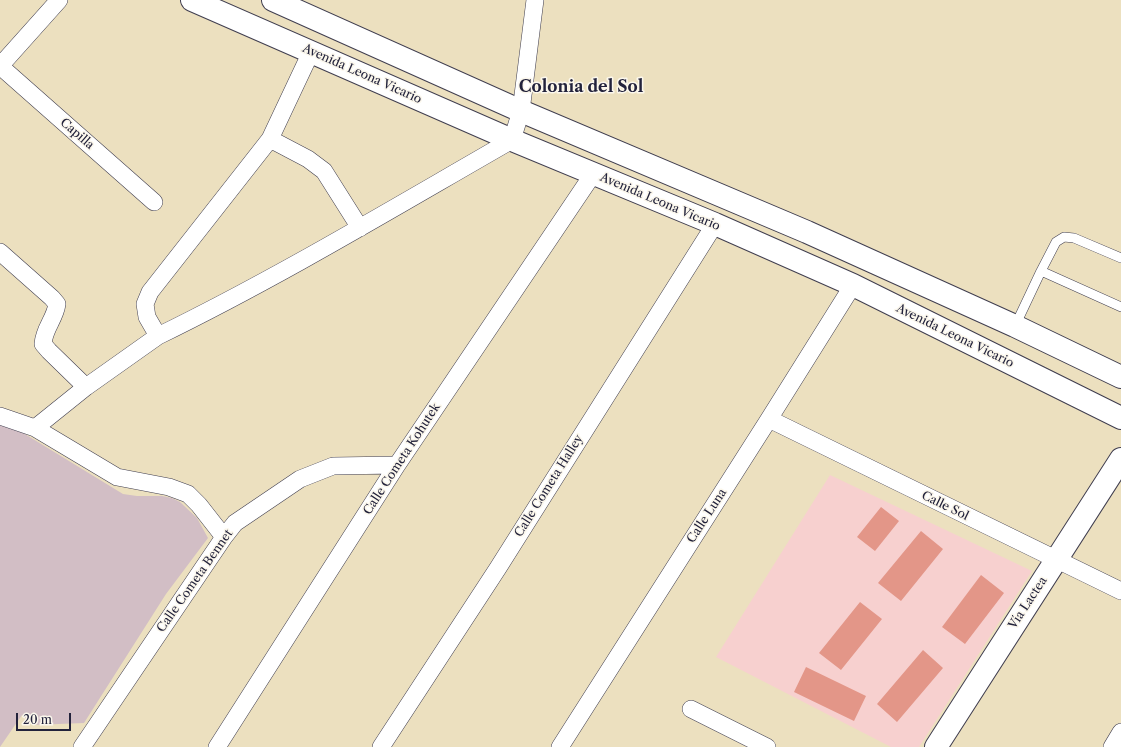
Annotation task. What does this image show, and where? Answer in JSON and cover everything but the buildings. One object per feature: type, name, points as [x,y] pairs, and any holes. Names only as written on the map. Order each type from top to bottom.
[{"type":"street","points":[[0,66],[58,0]]},
{"type":"street","name":"Avenida Leona Vicario","points":[[192,0],[512,140],[715,224],[853,285],[1121,418]]},
{"type":"street","points":[[272,0],[521,111],[807,232],[1015,326],[1121,377]]},
{"type":"street","points":[[35,428],[86,387],[158,336],[222,305],[360,228],[512,140],[521,111],[534,0]]},
{"type":"street","points":[[158,336],[147,316],[145,304],[150,292],[270,139],[311,52]]},
{"type":"street","name":"Capilla","points":[[0,66],[154,202]]},
{"type":"street","points":[[270,139],[308,159],[324,171],[360,228]]},
{"type":"street","name":"Calle Cometa Kohutek","points":[[217,747],[397,465],[593,174]]},
{"type":"street","name":"Calle Cometa Halley","points":[[381,747],[498,568],[715,224]]},
{"type":"street","points":[[0,252],[57,304],[56,312],[43,335],[43,344],[86,387]]},
{"type":"street","name":"Calle Luna","points":[[560,747],[853,285]]},
{"type":"street","points":[[0,416],[35,428],[117,478],[169,487],[188,494],[199,505],[224,537]]},
{"type":"street","name":"Calle Sol","points":[[769,419],[1121,591]]},
{"type":"street","name":"Vía Lactea","points":[[936,747],[1121,459]]},
{"type":"street","name":"Calle Cometa Bennet","points":[[82,747],[235,523],[300,479],[333,466],[397,465]]},
{"type":"street","points":[[691,709],[767,747]]},
{"type":"street","points":[[1112,747],[1121,732]]},
{"type":"lane","points":[[1015,326],[1056,242],[1064,237],[1074,238],[1121,258]]},
{"type":"lane","points":[[1041,271],[1121,307]]},
{"type":"shaded area","points":[[0,422],[15,428],[123,494],[137,496],[162,496],[172,498],[180,502],[197,518],[208,538],[166,594],[84,723],[33,725],[22,715],[0,747]]},
{"type":"shaded area","points":[[830,475],[1032,571],[919,747],[891,747],[716,657]]},
{"type":"district","name":"Colonia del Sol","points":[[581,87]]}]
